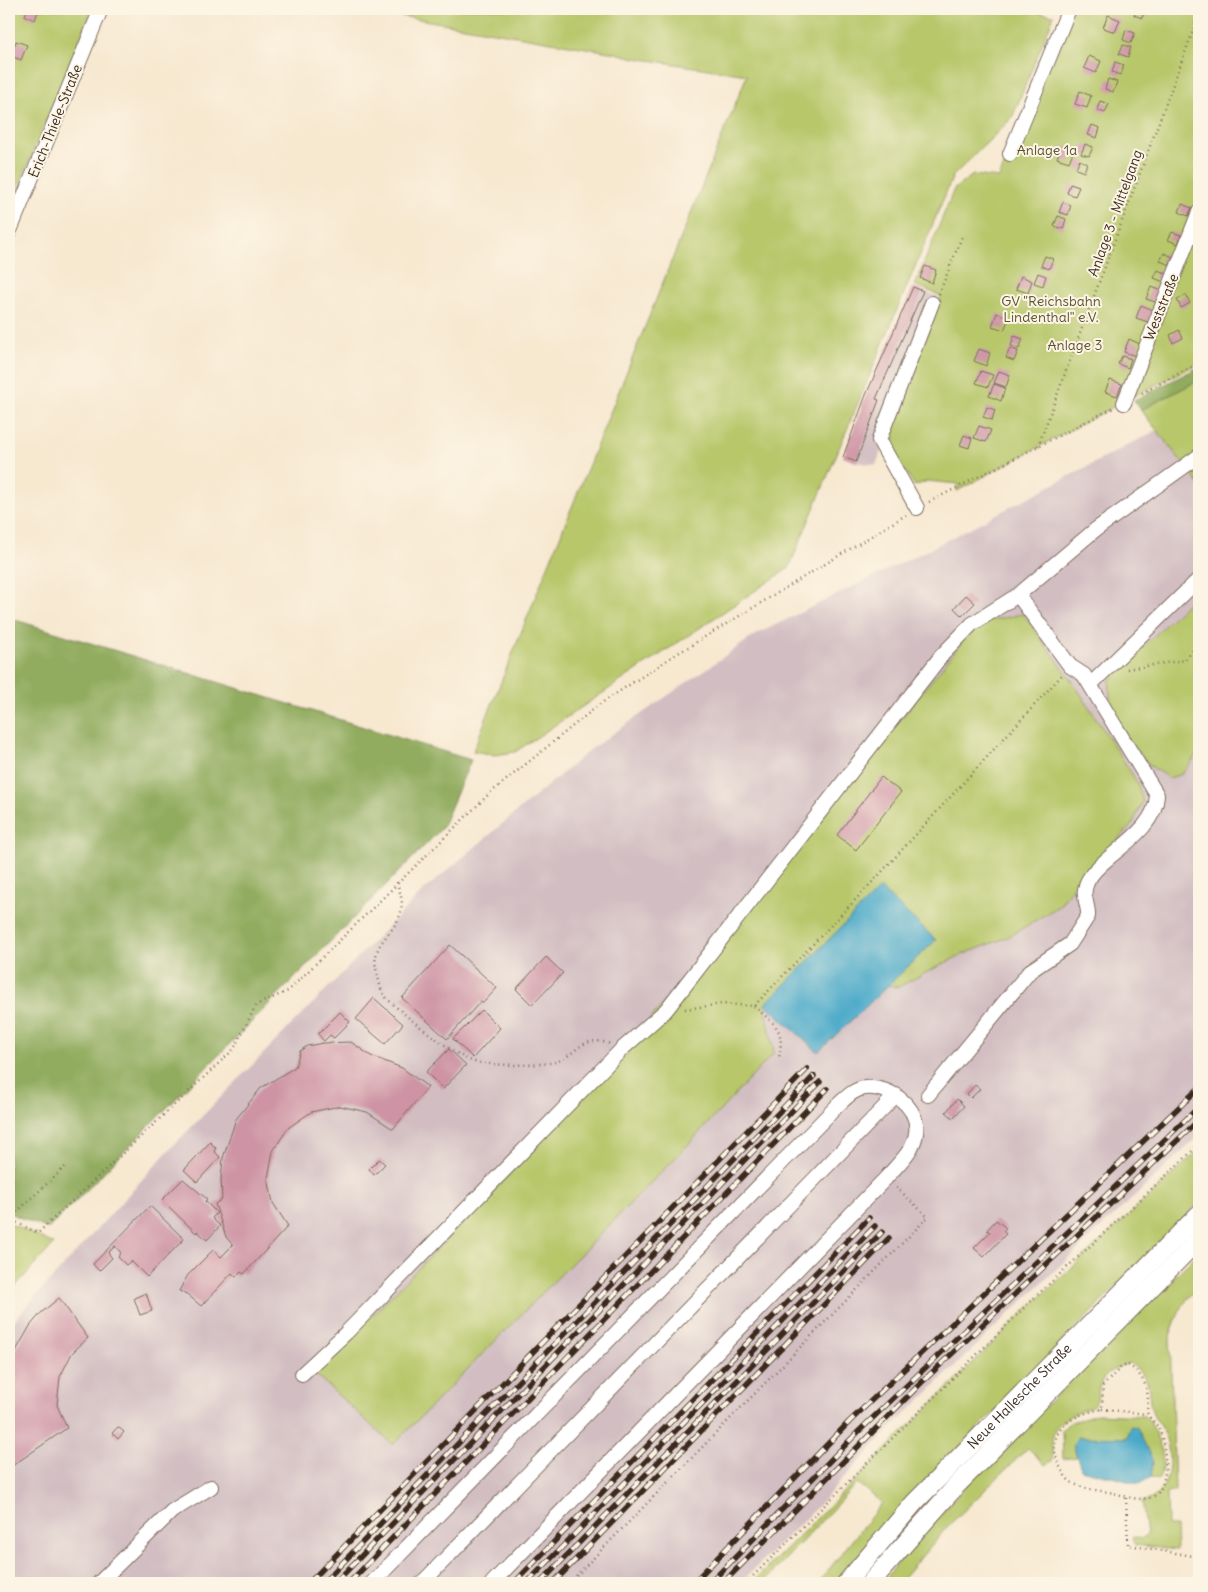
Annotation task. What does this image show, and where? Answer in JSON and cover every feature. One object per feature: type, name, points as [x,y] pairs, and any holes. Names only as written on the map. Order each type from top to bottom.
[{"type":"main road","name":"Neue Hallesche Straße","points":[[846,1583],[914,1503],[1199,1214]]},
{"type":"main road","name":"Neue Hallesche Straße","points":[[870,1583],[956,1486],[1199,1239]]},
{"type":"street","name":"Erich-Thiele-Straße","points":[[9,233],[13,210],[101,9]]},
{"type":"street","points":[[1010,154],[1069,9]]},
{"type":"street","name":"Weststraße","points":[[1124,403],[1199,212]]},
{"type":"street","points":[[917,508],[879,440],[932,303]]},
{"type":"street","points":[[302,1374],[346,1333],[621,1050],[666,1010],[942,655],[972,624],[1018,595],[1094,530],[1199,456]]},
{"type":"street","points":[[1090,685],[1199,579]]},
{"type":"street","points":[[928,1095],[1030,971],[1070,944],[1088,916],[1084,896],[1088,881],[1143,828],[1157,804],[1157,795],[1084,675],[1070,666],[1018,595]]},
{"type":"street","points":[[372,1583],[839,1104],[852,1092],[864,1088],[879,1088],[896,1095],[908,1107],[916,1121],[916,1134],[911,1148],[886,1178],[492,1583]]},
{"type":"street","points":[[422,1583],[896,1095]]},
{"type":"street","points":[[99,1583],[172,1511],[211,1486]]},
{"type":"path","name":"Anlage 3 - Mittelgang","points":[[1038,446],[1199,15]]},
{"type":"path","points":[[932,303],[938,296],[963,234]]},
{"type":"path","points":[[65,1167],[9,1219],[38,1233],[234,1049],[256,1005],[288,991],[397,882],[489,794],[600,704],[675,655],[917,508],[1199,363]]},
{"type":"path","points":[[1103,673],[1185,660],[1199,643]]},
{"type":"path","points":[[754,1006],[878,876],[1070,666]]},
{"type":"path","points":[[397,882],[402,906],[397,922],[377,947],[374,960],[376,972],[384,994],[428,1033],[470,1061],[482,1064],[531,1066],[558,1062],[577,1046],[591,1041],[606,1042],[621,1050]]},
{"type":"path","points":[[666,1010],[722,1004],[754,1006],[779,1028],[782,1041],[779,1058]]},
{"type":"path","points":[[746,1583],[1033,1298],[1199,1145]]},
{"type":"path","points":[[569,1583],[928,1217],[886,1178]]},
{"type":"path","points":[[1102,1409],[1103,1386],[1121,1367],[1128,1365],[1139,1374],[1146,1386],[1147,1414],[1159,1427],[1166,1465],[1163,1483],[1156,1494],[1150,1498],[1126,1498],[1112,1492],[1076,1485],[1067,1478],[1055,1448],[1058,1430],[1068,1420],[1084,1412],[1102,1409],[1147,1414]]},
{"type":"path","points":[[1126,1498],[1128,1545],[1199,1558]]},
{"type":"shaded area","points":[[913,287],[938,297],[876,465],[856,462],[843,457],[866,395]]},
{"type":"shaded area","points":[[1199,408],[1199,1136],[1013,1310],[886,1433],[814,1510],[740,1583],[9,1583],[9,1326],[168,1151],[423,891],[591,749],[755,635],[928,550]]},
{"type":"green space","points":[[9,9],[92,9],[9,210]]},
{"type":"green space","points":[[360,9],[1017,9],[1054,15],[1012,118],[953,176],[789,568],[515,752],[495,755],[473,751],[747,75],[635,58]]},
{"type":"green space","name":"GV \"Reichsbahn Lindenthal\" e.V.","points":[[1069,9],[1199,9],[1199,363],[957,491],[958,484],[927,481],[915,486],[895,456],[894,425],[941,296],[915,285],[954,189],[973,175],[999,178]]},
{"type":"green space","points":[[1199,367],[1199,380],[1141,410],[1134,400]]},
{"type":"green space","points":[[1199,380],[1199,484],[1141,410]]},
{"type":"green space","points":[[1199,591],[1199,752],[1182,774],[1169,778],[1142,757],[1120,726],[1111,702],[1110,680]]},
{"type":"green space","points":[[1023,614],[1073,682],[1137,782],[1143,801],[1132,825],[1072,888],[1059,906],[1008,937],[959,956],[898,987],[888,985],[936,940],[880,888],[765,1004],[774,1053],[684,1149],[393,1445],[315,1374],[579,1103],[825,814],[966,637],[983,622]]},
{"type":"green space","points":[[9,618],[471,760],[442,828],[48,1229],[9,1213]]},
{"type":"green space","points":[[1199,1150],[1199,1202],[898,1510],[837,1583],[818,1583],[882,1503],[857,1483],[763,1583],[752,1583],[1021,1315]]},
{"type":"green space","points":[[9,1223],[54,1244],[9,1293]]},
{"type":"green space","points":[[1199,1252],[1199,1288],[1184,1303],[1170,1336],[1175,1491],[1167,1493],[1168,1526],[1176,1526],[1177,1550],[1135,1545],[1132,1539],[1133,1537],[1141,1539],[1147,1534],[1142,1502],[1153,1498],[1166,1482],[1169,1459],[1165,1436],[1153,1414],[1147,1382],[1139,1370],[1130,1363],[1117,1368],[1102,1380],[1094,1405],[1070,1416],[1055,1430],[1052,1443],[1053,1460],[1045,1465],[1028,1448],[947,1527],[899,1583],[881,1583],[961,1491]]},
{"type":"green space","points":[[1097,1414],[1144,1416],[1150,1421],[1162,1451],[1163,1465],[1159,1479],[1151,1477],[1153,1462],[1128,1438],[1078,1437],[1073,1445],[1077,1457],[1063,1459],[1062,1430],[1070,1422]]},
{"type":"water","points":[[880,888],[936,940],[818,1052],[765,1004]]},
{"type":"water","points":[[1131,1426],[1137,1427],[1153,1462],[1151,1477],[1139,1484],[1081,1469],[1073,1445],[1078,1437],[1127,1438]]},
{"type":"building","points":[[27,9],[39,9],[35,20],[25,16]]},
{"type":"building","points":[[1136,9],[1146,9],[1142,18],[1134,15]]},
{"type":"building","points":[[1108,15],[1120,20],[1115,32],[1103,28]]},
{"type":"building","points":[[1126,30],[1135,33],[1131,43],[1123,40]]},
{"type":"building","points":[[16,41],[27,45],[21,60],[11,56]]},
{"type":"building","points":[[1123,45],[1131,47],[1128,57],[1119,54]]},
{"type":"building","points":[[1089,56],[1101,61],[1096,73],[1084,68]]},
{"type":"building","points":[[1115,62],[1124,65],[1120,75],[1112,72]]},
{"type":"building","points":[[1108,79],[1117,82],[1113,92],[1105,89]]},
{"type":"building","points":[[1080,91],[1091,96],[1087,108],[1075,104]]},
{"type":"building","points":[[1100,101],[1109,104],[1105,113],[1097,110]]},
{"type":"building","points":[[1092,125],[1100,128],[1097,138],[1088,135]]},
{"type":"building","points":[[1085,144],[1093,147],[1089,156],[1081,154]]},
{"type":"building","points":[[1062,146],[1074,150],[1069,162],[1057,158]]},
{"type":"building","points":[[1079,160],[1087,163],[1084,172],[1076,169]]},
{"type":"building","points":[[1070,184],[1079,187],[1075,196],[1067,193]]},
{"type":"building","points":[[1063,202],[1071,205],[1068,215],[1059,212]]},
{"type":"building","points":[[1182,204],[1192,208],[1188,216],[1179,212]]},
{"type":"building","points":[[1058,216],[1066,219],[1063,229],[1054,226]]},
{"type":"building","points":[[1172,232],[1181,235],[1178,244],[1168,240]]},
{"type":"building","points":[[1164,253],[1173,257],[1170,265],[1160,261]]},
{"type":"building","points":[[1045,256],[1053,259],[1049,269],[1041,266]]},
{"type":"building","points":[[925,266],[936,270],[932,283],[920,278]]},
{"type":"building","points":[[1158,270],[1167,274],[1164,282],[1154,278]]},
{"type":"building","points":[[1038,273],[1046,276],[1043,286],[1034,283]]},
{"type":"building","points":[[1021,276],[1032,281],[1028,293],[1016,289]]},
{"type":"building","points":[[913,287],[923,291],[876,399],[879,400],[856,462],[843,457],[866,395]]},
{"type":"building","points":[[1151,287],[1163,291],[1158,303],[1146,299]]},
{"type":"building","points":[[1186,295],[1190,303],[1181,308],[1177,300]]},
{"type":"building","points":[[1141,305],[1153,310],[1148,322],[1136,318]]},
{"type":"building","points":[[997,313],[1009,318],[1004,330],[992,326]]},
{"type":"building","points":[[1179,330],[1183,338],[1173,343],[1170,335]]},
{"type":"building","points":[[1014,336],[1023,339],[1019,349],[1011,346]]},
{"type":"building","points":[[1129,339],[1140,344],[1136,356],[1124,352]]},
{"type":"building","points":[[1010,348],[1018,351],[1014,361],[1006,358]]},
{"type":"building","points":[[979,349],[990,353],[986,366],[974,361]]},
{"type":"building","points":[[1122,356],[1131,359],[1128,368],[1118,364]]},
{"type":"building","points":[[981,371],[993,375],[988,387],[976,383]]},
{"type":"building","points":[[999,371],[1010,375],[1006,387],[994,383]]},
{"type":"building","points":[[1110,380],[1122,384],[1117,396],[1105,392]]},
{"type":"building","points":[[994,384],[1005,388],[1001,401],[989,396]]},
{"type":"building","points":[[987,407],[995,410],[992,420],[983,417]]},
{"type":"building","points":[[979,426],[991,430],[986,442],[974,438]]},
{"type":"building","points":[[964,435],[972,438],[969,448],[960,445]]},
{"type":"building","points":[[966,595],[975,603],[962,616],[954,608]]},
{"type":"building","points":[[881,777],[901,792],[856,850],[837,835]]},
{"type":"building","points":[[450,945],[497,988],[483,1003],[481,1001],[447,1039],[402,998]]},
{"type":"building","points":[[546,957],[563,973],[532,1005],[516,989]]},
{"type":"building","points":[[374,998],[403,1024],[385,1044],[356,1019]]},
{"type":"building","points":[[482,1010],[500,1028],[473,1058],[453,1039]]},
{"type":"building","points":[[340,1012],[350,1022],[334,1038],[330,1035],[324,1041],[318,1034]]},
{"type":"building","points":[[351,1042],[371,1056],[402,1068],[428,1087],[393,1129],[367,1112],[340,1106],[311,1112],[288,1128],[273,1151],[268,1178],[273,1203],[288,1226],[244,1274],[241,1272],[236,1277],[232,1273],[201,1306],[187,1294],[179,1291],[188,1275],[213,1250],[221,1257],[233,1245],[226,1237],[215,1204],[222,1199],[223,1158],[236,1119],[261,1088],[295,1067],[300,1051],[307,1046],[323,1043]]},
{"type":"building","points":[[449,1049],[466,1065],[443,1089],[426,1072]]},
{"type":"building","points":[[975,1085],[980,1089],[971,1098],[967,1094]]},
{"type":"building","points":[[957,1099],[964,1106],[953,1118],[946,1112]]},
{"type":"building","points":[[210,1142],[216,1148],[214,1151],[220,1157],[197,1182],[184,1170]]},
{"type":"building","points":[[379,1159],[385,1164],[374,1175],[369,1169]]},
{"type":"building","points":[[183,1179],[207,1199],[205,1201],[217,1213],[212,1218],[220,1226],[207,1240],[197,1231],[196,1233],[162,1200]]},
{"type":"building","points":[[150,1206],[184,1239],[147,1277],[131,1261],[126,1265],[118,1257],[121,1253],[115,1246],[108,1253],[112,1258],[99,1271],[93,1264]]},
{"type":"building","points":[[996,1220],[1006,1228],[1003,1231],[1006,1234],[984,1257],[974,1248],[990,1232],[987,1230]]},
{"type":"building","points":[[146,1293],[152,1311],[140,1315],[134,1298]]},
{"type":"building","points":[[59,1298],[88,1338],[72,1353],[60,1377],[57,1405],[67,1428],[12,1466],[9,1460],[9,1370],[17,1349],[30,1326],[41,1313]]},
{"type":"building","points":[[118,1427],[124,1432],[118,1439],[112,1433]]},
{"type":"railway","points":[[309,1583],[807,1069]]},
{"type":"railway","points":[[323,1583],[814,1076]]},
{"type":"railway","points":[[335,1583],[820,1082]]},
{"type":"railway","points":[[693,1583],[850,1421],[1199,1088]]},
{"type":"railway","points":[[349,1583],[827,1089]]},
{"type":"railway","points":[[710,1583],[859,1431],[1199,1107]]},
{"type":"railway","points":[[723,1583],[921,1383],[1199,1120]]},
{"type":"railway","points":[[514,1583],[869,1218]]},
{"type":"railway","points":[[527,1583],[875,1226]]},
{"type":"railway","points":[[540,1583],[882,1232]]},
{"type":"railway","points":[[553,1583],[889,1238]]},
{"type":"park label","name":"Anlage 1a","points":[[1047,150]]},
{"type":"park label","name":"Anlage 3","points":[[1075,345]]}]
